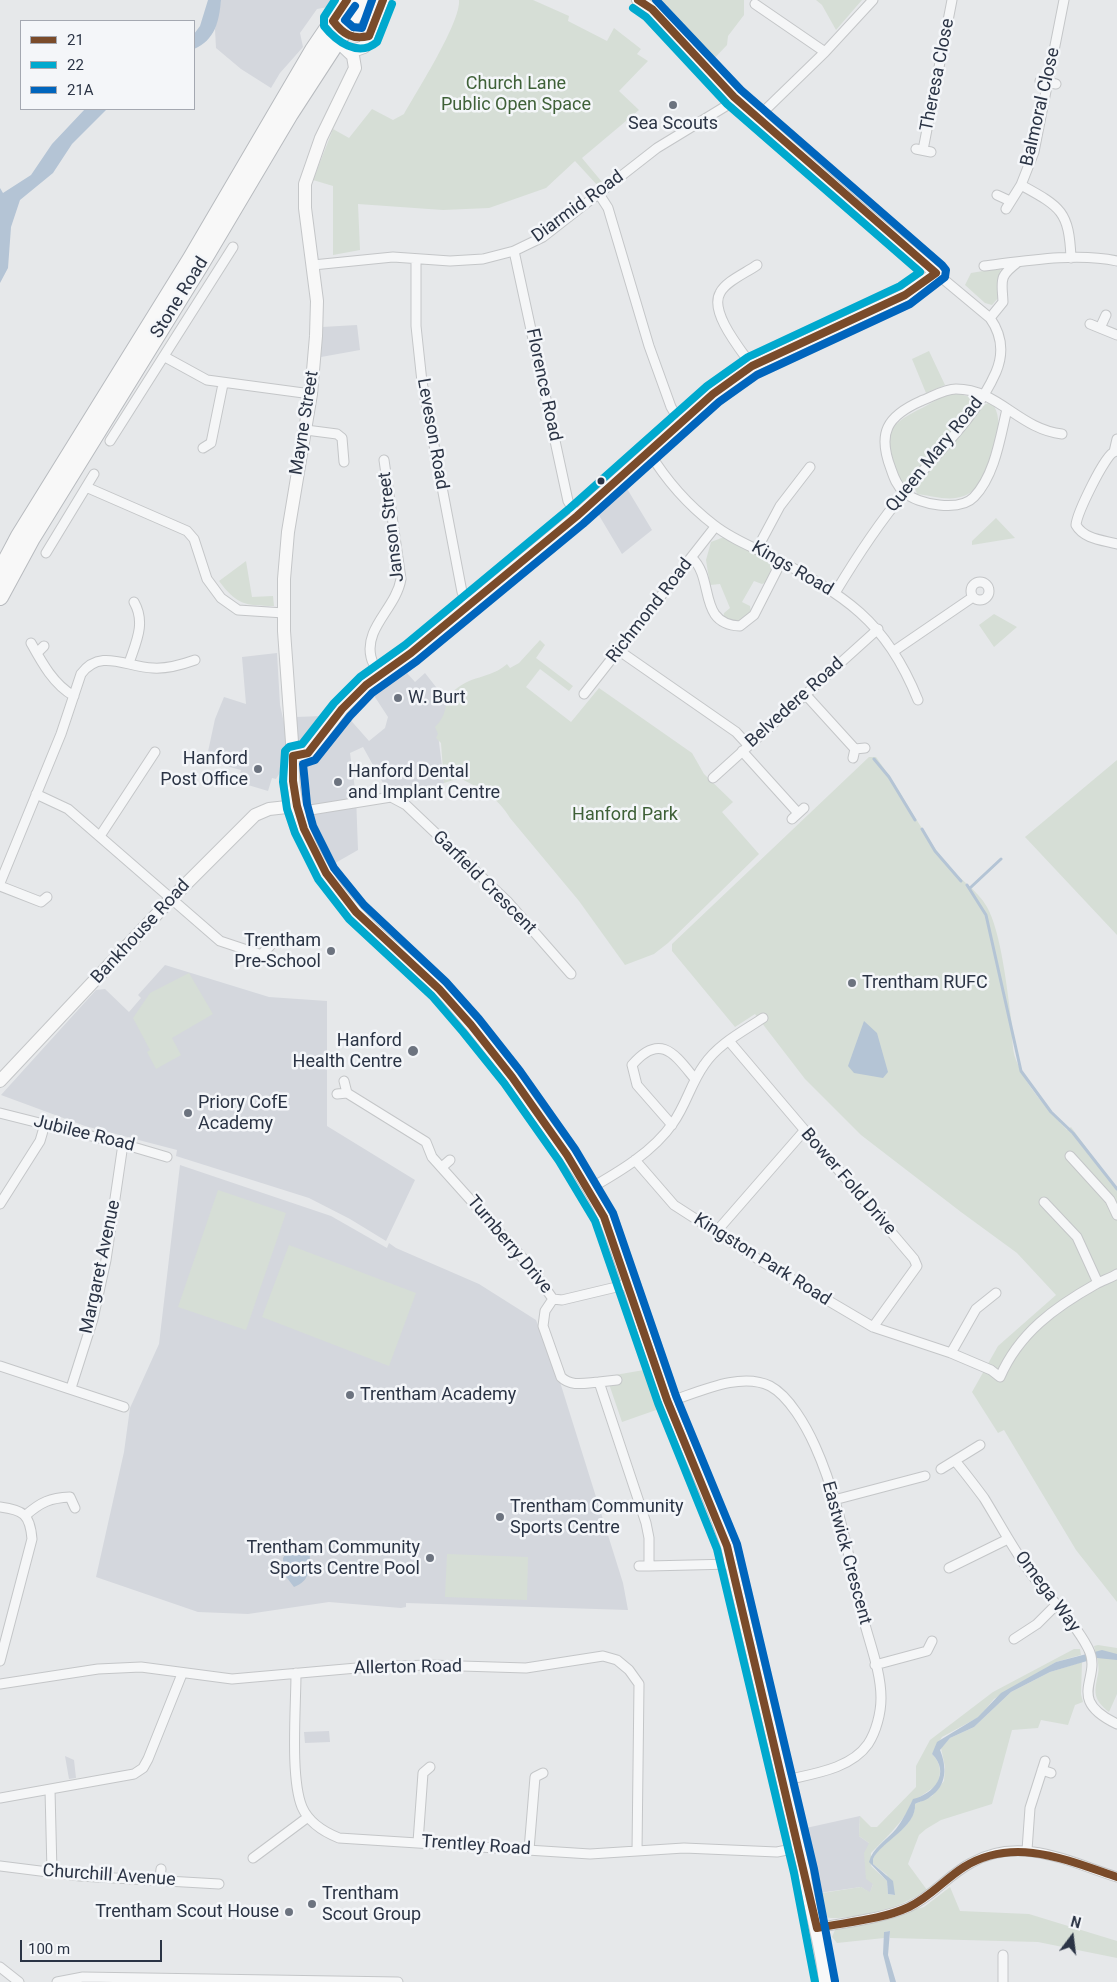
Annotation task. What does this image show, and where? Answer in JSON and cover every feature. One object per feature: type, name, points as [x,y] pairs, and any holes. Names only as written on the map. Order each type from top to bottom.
[{"type":"highway","name":"Stone Road","points":[[0,597],[32,538],[201,264],[290,114],[332,36],[347,0]]},
{"type":"highway","name":"Stone Road","points":[[0,572],[19,536],[190,260],[280,106],[332,36],[364,0]]},
{"type":"street","points":[[332,36],[350,52],[356,51],[366,43],[383,0]]},
{"type":"street","points":[[293,756],[304,755],[312,749],[342,709],[379,674],[411,653],[577,516],[680,422],[752,366],[905,295],[936,272],[853,203],[758,117],[730,102],[652,9],[638,0]]},
{"type":"street","points":[[758,117],[825,52],[873,0]]},
{"type":"street","name":"Theresa Close","points":[[923,150],[952,0]]},
{"type":"street","name":"Balmoral Close","points":[[997,195],[1008,205],[1021,185],[1034,152],[1064,0]]},
{"type":"street","points":[[756,8],[825,52]]},
{"type":"street","name":"Mayne Street","points":[[350,52],[355,59],[355,68],[321,138],[305,184],[305,208],[316,301],[311,394],[288,532],[284,613],[293,756],[292,779],[297,809],[312,849],[340,894],[374,930],[441,990],[503,1065],[589,1189],[614,1243],[629,1284],[644,1337],[668,1402],[716,1513],[732,1564],[817,1928],[825,1982]]},
{"type":"street","name":"Diarmid Road","points":[[313,265],[393,257],[450,261],[483,258],[514,251],[543,236],[656,148],[730,102]]},
{"type":"street","points":[[1021,185],[1060,208],[1070,233],[1071,258]]},
{"type":"street","points":[[599,194],[608,208],[649,346],[671,407],[680,422]]},
{"type":"street","points":[[114,440],[233,251]]},
{"type":"street","name":"Florence Road","points":[[514,251],[568,500],[577,516]]},
{"type":"street","points":[[984,266],[1071,258],[1117,261]]},
{"type":"street","name":"Leveson Road","points":[[416,259],[416,326],[422,382],[462,592],[469,605]]},
{"type":"street","points":[[990,318],[1004,302],[1001,285],[1005,272],[1018,262]]},
{"type":"street","points":[[752,366],[720,317],[716,303],[720,293],[726,286],[760,264]]},
{"type":"street","name":"Queen Mary Road","points":[[835,593],[857,557],[904,492],[985,394],[1000,356],[1000,336],[990,318],[936,272]]},
{"type":"street","points":[[1100,328],[1106,315]]},
{"type":"street","points":[[1090,324],[1117,335]]},
{"type":"street","points":[[165,357],[193,374],[223,384],[311,394]]},
{"type":"street","points":[[210,447],[223,384]]},
{"type":"street","points":[[1007,409],[999,445],[986,480],[972,499],[962,505],[953,506],[912,498],[897,484],[885,453],[886,432],[897,414],[948,389],[985,394],[1007,409],[1034,428],[1046,433],[1062,434]]},
{"type":"street","points":[[306,430],[337,434],[342,438],[344,462]]},
{"type":"street","points":[[1117,439],[1116,452],[1107,457],[1086,496],[1077,517],[1076,525],[1080,532],[1087,536],[1117,544]]},
{"type":"street","name":"Kings Road","points":[[649,452],[679,493],[716,526],[835,593],[878,629],[894,651],[918,700]]},
{"type":"street","name":"Janson Street","points":[[379,674],[370,656],[373,630],[399,593],[401,579],[384,460]]},
{"type":"street","points":[[756,549],[780,506],[810,467]]},
{"type":"street","points":[[46,553],[94,474]]},
{"type":"street","points":[[86,487],[187,531],[194,539],[207,579],[221,598],[238,610],[284,613]]},
{"type":"street","name":"Richmond Road","points":[[584,694],[716,526]]},
{"type":"street","points":[[692,558],[699,564],[713,613],[730,626],[740,626],[747,623],[754,615],[780,562]]},
{"type":"street","points":[[894,651],[973,596]]},
{"type":"street","points":[[129,663],[140,627],[141,617],[134,602]]},
{"type":"street","name":"Belvedere Road","points":[[713,778],[878,629]]},
{"type":"street","points":[[31,643],[63,690],[74,696]]},
{"type":"street","points":[[37,653],[44,646]]},
{"type":"street","points":[[618,650],[736,732],[745,748],[798,814]]},
{"type":"street","points":[[44,903],[0,885],[81,674],[92,662],[100,660],[152,668],[173,667],[195,660]]},
{"type":"street","points":[[805,694],[858,751]]},
{"type":"street","points":[[100,836],[155,752]]},
{"type":"street","points":[[36,794],[68,809],[220,941],[265,956],[270,946]]},
{"type":"street","name":"Garfield Crescent","points":[[297,809],[391,797],[406,805],[507,901],[571,974]]},
{"type":"street","name":"Bankhouse Road","points":[[0,1081],[172,898],[255,815],[270,809],[297,809]]},
{"type":"street","points":[[589,1189],[621,1171],[672,1124],[704,1065],[728,1041],[763,1018]]},
{"type":"street","name":"Bower Fold Drive","points":[[728,1041],[918,1266],[872,1327]]},
{"type":"street","points":[[672,1124],[637,1084],[632,1074],[632,1065],[646,1052],[662,1049],[672,1051],[696,1080]]},
{"type":"street","points":[[337,1094],[347,1093],[344,1081]]},
{"type":"street","name":"Turnberry Drive","points":[[347,1093],[426,1142],[432,1157],[528,1264],[553,1299],[562,1300],[629,1284]]},
{"type":"street","name":"Jubilee Road","points":[[0,1113],[167,1157]]},
{"type":"street","points":[[0,1204],[40,1141],[45,1124]]},
{"type":"street","points":[[716,1232],[804,1131]]},
{"type":"street","name":"Margaret Avenue","points":[[71,1388],[93,1319],[106,1260],[113,1224],[123,1144]]},
{"type":"street","points":[[1070,1156],[1110,1200],[1117,1215]]},
{"type":"street","points":[[442,1167],[450,1160]]},
{"type":"street","name":"Kingston Park Road","points":[[635,1160],[674,1205],[872,1327],[951,1353],[991,1370],[1000,1377],[1008,1358],[1026,1335],[1052,1311],[1098,1283]]},
{"type":"street","points":[[1044,1202],[1077,1237],[1098,1283],[1117,1274]]},
{"type":"street","points":[[951,1353],[976,1308],[996,1293]]},
{"type":"street","points":[[553,1299],[545,1310],[543,1326],[561,1377],[566,1382],[574,1384],[617,1380]]},
{"type":"street","points":[[0,1366],[124,1407]]},
{"type":"street","name":"Eastwick Crescent","points":[[668,1402],[729,1383],[746,1381],[771,1387],[800,1417],[816,1446],[834,1500],[875,1666],[881,1698],[877,1725],[867,1745],[852,1759],[826,1770],[782,1781]]},
{"type":"street","points":[[599,1382],[646,1523],[649,1566]]},
{"type":"street","points":[[942,1469],[956,1462],[980,1445]]},
{"type":"street","name":"Omega Way","points":[[956,1462],[983,1497],[1032,1575],[1070,1619],[1089,1650],[1088,1695],[1092,1706],[1103,1717],[1117,1724]]},
{"type":"street","points":[[834,1500],[925,1476]]},
{"type":"street","points":[[26,1515],[47,1499],[72,1493],[75,1508]]},
{"type":"street","points":[[0,1507],[17,1509],[26,1515],[31,1528],[32,1539],[0,1661]]},
{"type":"street","points":[[949,1568],[963,1566],[1008,1539]]},
{"type":"street","points":[[639,1566],[732,1564]]},
{"type":"street","points":[[1014,1639],[1020,1629],[1037,1624],[1057,1604]]},
{"type":"street","points":[[875,1666],[931,1654],[932,1641]]},
{"type":"street","name":"Allerton Road","points":[[0,1684],[98,1669],[141,1667],[182,1674],[232,1679],[429,1665],[526,1668],[603,1656],[617,1660],[629,1670],[639,1684],[637,1851]]},
{"type":"street","points":[[254,1844],[257,1855],[308,1818],[302,1806],[296,1758],[296,1673]]},
{"type":"street","points":[[0,1798],[134,1774],[143,1768],[148,1760],[182,1674]]},
{"type":"street","points":[[1027,1850],[1030,1808],[1043,1765],[1051,1773]]},
{"type":"street","points":[[418,1842],[423,1769]]},
{"type":"street","points":[[529,1850],[535,1775]]},
{"type":"street","points":[[50,1790],[52,1872]]},
{"type":"street","name":"Trentley Road","points":[[308,1818],[318,1828],[339,1838],[590,1854],[684,1848],[778,1852],[797,1848]]},
{"type":"street","points":[[817,1928],[882,1916],[908,1907],[928,1897],[953,1874],[972,1862],[993,1853],[1027,1850],[1054,1855],[1117,1877]]},
{"type":"street","name":"Churchill Avenue","points":[[0,1866],[160,1880],[207,1879],[219,1884]]},
{"type":"street","points":[[160,1880],[161,1868]]},
{"type":"street","points":[[1003,1955],[1003,1982]]},
{"type":"street","points":[[0,1967],[19,1982]]},
{"type":"street","points":[[57,1982],[83,1977],[398,1982]]},
{"type":"shaded area","points":[[221,0],[333,0],[328,7],[317,9],[300,33],[303,47],[280,73],[271,88],[241,69],[216,48],[215,29]]},
{"type":"shaded area","points":[[357,325],[360,350],[321,357],[322,327]]},
{"type":"shaded area","points":[[626,487],[652,530],[622,554],[597,512]]},
{"type":"shaded area","points":[[277,653],[280,705],[286,732],[286,751],[281,771],[276,779],[272,778],[268,791],[238,782],[241,770],[206,761],[215,719],[224,697],[246,704],[242,657]]},
{"type":"shaded area","points":[[397,671],[407,673],[415,682],[425,673],[447,701],[445,717],[438,734],[444,783],[415,796],[383,783],[363,747],[350,753],[356,796],[358,850],[330,866],[317,840],[303,798],[301,781],[303,768],[347,716],[369,741],[385,728],[388,717],[371,691]]},
{"type":"shaded area","points":[[330,713],[311,739],[305,742],[298,740],[295,717],[323,716]]},
{"type":"shaded area","name":"Priory CofE Academy","points":[[165,965],[269,997],[327,1001],[327,1126],[415,1180],[386,1241],[350,1219],[309,1198],[176,1156],[177,1150],[85,1126],[1,1095],[96,990],[105,989],[129,1012],[141,998],[138,995]]},
{"type":"shaded area","name":"Trentham Academy","points":[[180,1165],[331,1216],[387,1248],[389,1243],[396,1248],[479,1284],[536,1320],[560,1382],[623,1583],[628,1610],[406,1603],[406,1607],[401,1608],[329,1602],[248,1614],[198,1612],[96,1577],[124,1452],[130,1408],[159,1344]]},
{"type":"shaded area","points":[[329,1731],[330,1742],[305,1743],[304,1732]]},
{"type":"shaded area","points":[[65,1756],[74,1760],[76,1778],[69,1779]]},
{"type":"shaded area","points":[[860,1816],[859,1836],[869,1843],[873,1884],[870,1893],[861,1887],[819,1893],[806,1828]]},
{"type":"green space","name":"Church Lane Public Open Space","points":[[459,0],[533,0],[569,16],[568,21],[607,41],[614,28],[641,49],[637,54],[648,61],[619,91],[639,110],[582,158],[602,182],[598,186],[575,161],[546,188],[489,208],[443,210],[358,204],[360,250],[333,255],[333,186],[313,180],[333,129],[349,138],[372,109],[393,120],[404,114],[446,40],[458,10]]},
{"type":"green space","points":[[651,0],[744,0],[744,15],[728,36],[727,45],[708,65],[680,26]]},
{"type":"green space","points":[[816,0],[862,0],[836,30],[822,5]]},
{"type":"green space","points":[[1001,268],[998,280],[999,297],[992,305],[985,303],[965,285],[971,273]]},
{"type":"green space","points":[[929,351],[945,385],[926,393],[912,359]]},
{"type":"green space","points":[[956,393],[970,397],[974,403],[908,481],[903,482],[900,480],[889,444],[893,428],[910,414],[940,398]]},
{"type":"green space","points":[[988,403],[994,406],[997,415],[997,436],[991,458],[977,487],[970,493],[956,498],[941,498],[917,494],[914,485],[982,406]]},
{"type":"green space","points":[[996,518],[1015,538],[972,545],[972,541]]},
{"type":"green space","points":[[724,537],[769,562],[772,566],[767,582],[762,584],[754,581],[742,602],[750,606],[751,612],[742,621],[733,623],[723,617],[724,613],[730,608],[720,584],[710,585],[706,560],[711,542]]},
{"type":"green space","points":[[246,561],[252,597],[273,596],[274,606],[242,602],[231,595],[219,581]]},
{"type":"green space","points":[[994,614],[1017,627],[994,647],[979,625]]},
{"type":"green space","name":"Hanford Park","points":[[540,640],[545,645],[536,658],[573,686],[569,691],[540,669],[526,687],[571,722],[599,688],[692,753],[704,774],[733,802],[722,812],[759,854],[668,943],[654,954],[625,965],[579,901],[500,804],[488,794],[460,778],[444,783],[441,743],[436,738],[438,734],[435,727],[443,717],[449,697],[458,687],[465,683],[501,669],[507,664],[510,668],[519,663]]},
{"type":"green space","name":"Trentham RUFC","points":[[869,757],[876,757],[945,862],[978,895],[987,907],[1000,945],[1012,1023],[1013,1050],[1016,1060],[1026,1080],[1038,1097],[1067,1130],[1071,1127],[1117,1189],[1117,1602],[1076,1550],[1004,1430],[998,1433],[972,1392],[998,1346],[1056,1295],[1017,1253],[861,1135],[805,1079],[755,1014],[735,1027],[672,951],[672,944]]},
{"type":"green space","points":[[1117,760],[1117,935],[1025,837]]},
{"type":"green space","points":[[189,973],[213,1014],[172,1038],[181,1055],[156,1069],[147,1052],[150,1050],[133,1018],[150,993]]},
{"type":"green space","points":[[218,1190],[286,1213],[246,1330],[178,1307]]},
{"type":"green space","points":[[289,1245],[416,1293],[389,1366],[262,1317]]},
{"type":"green space","points":[[644,1370],[659,1409],[622,1422],[609,1384],[617,1383],[615,1375]]},
{"type":"green space","points":[[447,1554],[528,1557],[527,1600],[445,1597]]},
{"type":"green space","points":[[1094,1646],[1117,1648],[1117,1694],[1109,1712],[1100,1703],[1096,1695],[1098,1667]]},
{"type":"green space","points":[[1074,1649],[1080,1649],[1081,1655],[1056,1662],[994,1699],[979,1717],[942,1737],[932,1754],[940,1768],[937,1785],[911,1803],[901,1821],[871,1853],[871,1866],[887,1881],[888,1894],[894,1895],[887,1875],[873,1864],[873,1859],[877,1852],[910,1820],[914,1813],[915,1804],[932,1796],[944,1781],[945,1767],[941,1748],[950,1738],[974,1727],[1011,1692],[1050,1672],[1082,1662],[1081,1694],[1083,1702],[1075,1705],[1068,1725],[1041,1720],[1038,1728],[1012,1730],[992,1804],[941,1820],[919,1835],[908,1864],[927,1890],[896,1906],[875,1912],[839,1918],[823,1916],[816,1894],[861,1887],[870,1892],[873,1884],[866,1879],[864,1853],[869,1843],[859,1836],[860,1816],[871,1827],[877,1827],[916,1787],[916,1766],[930,1740],[993,1692]]},
{"type":"green space","points":[[950,1887],[960,1911],[1029,1914],[1117,1941],[1117,1958],[1038,1942],[890,1938],[890,1931],[884,1932],[884,1938],[837,1943],[832,1937],[835,1930],[924,1907]]},
{"type":"water","points":[[208,0],[221,0],[215,29],[207,41],[195,48],[195,33],[200,26]]},
{"type":"water","points":[[84,110],[106,110],[72,144],[53,173],[20,200],[11,227],[8,268],[0,283],[0,188],[3,193],[31,175],[52,144]]},
{"type":"water","points":[[864,1021],[877,1033],[888,1072],[883,1078],[854,1073],[848,1066]]},
{"type":"water","points":[[292,1544],[301,1545],[310,1554],[308,1574],[303,1582],[294,1587],[284,1574],[283,1558]]},
{"type":"water","points":[[1102,1650],[1117,1654],[1117,1660],[1097,1658],[1050,1672],[1011,1692],[974,1727],[950,1738],[940,1750],[944,1763],[944,1776],[940,1787],[936,1793],[915,1804],[914,1812],[905,1827],[883,1846],[873,1859],[873,1864],[893,1881],[895,1895],[888,1894],[887,1881],[869,1862],[877,1848],[899,1826],[913,1799],[927,1793],[938,1782],[940,1768],[938,1761],[932,1754],[937,1742],[978,1717],[1001,1693],[1056,1662]]},
{"type":"water","points":[[890,1931],[888,1955],[896,1982],[890,1982],[883,1954],[884,1932]]},
{"type":"waterway","points":[[874,759],[889,777],[915,820]]},
{"type":"waterway","points":[[922,829],[935,851],[961,881]]},
{"type":"waterway","points":[[970,888],[1001,859]]},
{"type":"waterway","points":[[967,885],[986,915],[1021,1071],[1051,1112],[1073,1133],[1117,1189]]},
{"type":"transit line","name":"22","points":[[335,0],[324,17],[324,26],[341,42],[355,48],[370,47],[377,42],[392,4]]},
{"type":"transit line","name":"21","points":[[347,0],[333,21],[344,33],[358,37],[369,36],[383,0]]},
{"type":"transit line","name":"21A","points":[[355,6],[345,20],[353,27],[362,28],[372,0]]},
{"type":"transit line","name":"21","points":[[638,0],[652,9],[734,97],[936,273],[905,295],[752,366],[713,394],[577,516],[411,653],[366,685],[342,709],[308,753],[293,756],[293,781],[297,806],[304,829],[326,873],[356,912],[439,989],[471,1025],[512,1077],[567,1155],[604,1217],[667,1400],[727,1546],[817,1928],[875,1918],[909,1907],[924,1898],[964,1867],[983,1858],[1002,1853],[1021,1852],[1060,1858],[1117,1877]]},
{"type":"transit line","name":"21A","points":[[656,0],[741,90],[942,265],[946,270],[945,277],[910,304],[757,375],[719,402],[583,524],[417,661],[372,693],[350,716],[315,760],[303,764],[307,804],[313,826],[334,868],[364,905],[446,982],[479,1019],[520,1071],[575,1149],[613,1213],[676,1396],[737,1544],[814,1869],[835,1981]]},
{"type":"transit line","name":"22","points":[[633,8],[646,17],[727,104],[920,272],[900,286],[748,357],[707,386],[570,508],[405,645],[360,677],[334,703],[302,744],[289,747],[285,751],[283,782],[287,809],[295,833],[318,879],[349,919],[432,996],[463,1032],[504,1083],[559,1161],[595,1221],[658,1403],[717,1549],[794,1873],[815,1982]]},
{"type":"place","name":"Sea Scouts","points":[[673,105]]},
{"type":"place","name":"W. Burt","points":[[398,698]]},
{"type":"place","name":"Hanford Post Office","points":[[258,769]]},
{"type":"place","name":"Hanford Dental and Implant Centre","points":[[338,782]]},
{"type":"place","name":"Trentham Pre-School","points":[[331,951]]},
{"type":"place","name":"Trentham RUFC","points":[[852,983]]},
{"type":"place","name":"Hanford Health Centre","points":[[413,1051]]},
{"type":"place","name":"Priory CofE Academy","points":[[188,1113]]},
{"type":"place","name":"Trentham Academy","points":[[350,1395]]},
{"type":"place","name":"Trentham Community Sports Centre","points":[[500,1517]]},
{"type":"place","name":"Trentham Community Sports Centre Pool","points":[[430,1558]]},
{"type":"place","name":"Trentham Scout Group","points":[[312,1904]]},
{"type":"place","name":"Trentham Scout House","points":[[289,1912]]}]
